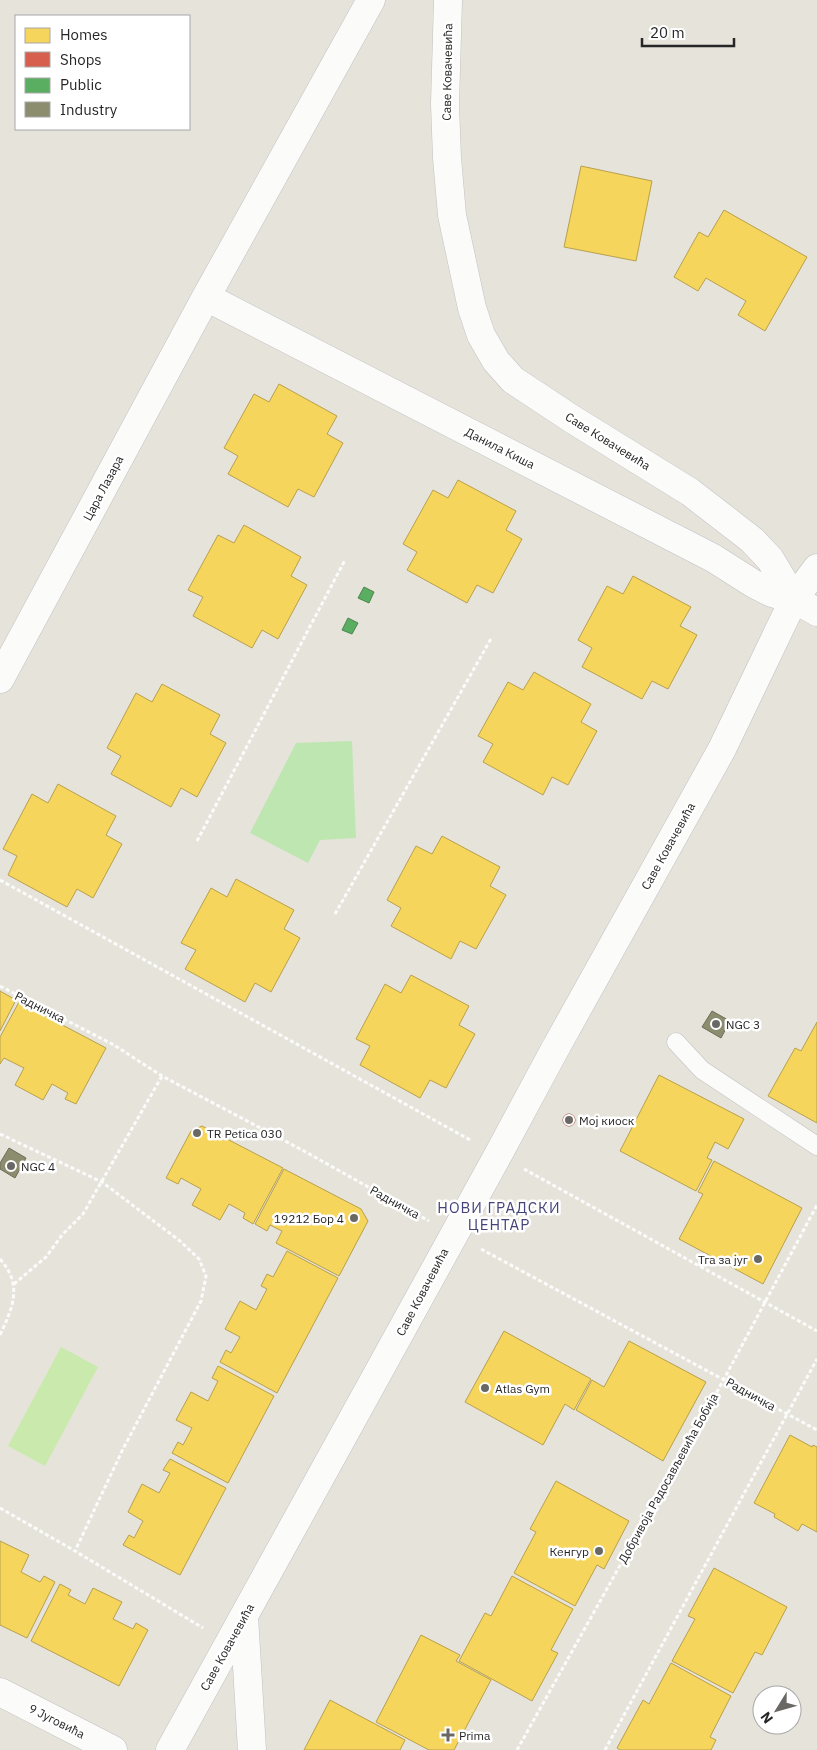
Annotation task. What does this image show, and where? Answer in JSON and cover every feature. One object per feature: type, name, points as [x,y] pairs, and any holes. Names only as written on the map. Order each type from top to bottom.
[{"type":"street","name":"Цара Лазара","points":[[0,679],[206,296],[371,0]]},
{"type":"street","name":"Саве Ковачевића","points":[[170,1750],[555,1049],[722,749],[806,605],[770,559],[752,540],[690,492],[513,380],[496,360],[486,344],[472,308],[452,215],[445,104],[448,0]]},
{"type":"street","name":"Данила Киша","points":[[206,296],[713,558],[754,584],[772,593],[806,605]]},
{"type":"street","points":[[806,605],[817,568]]},
{"type":"street","points":[[244,1616],[252,1750]]},
{"type":"street","name":"9 Југовића","points":[[0,1692],[113,1750]]},
{"type":"lane","points":[[676,1042],[702,1070],[817,1146]]},
{"type":"path","points":[[197,841],[345,560]]},
{"type":"path","points":[[335,914],[492,637]]},
{"type":"path","points":[[0,880],[817,1330]]},
{"type":"path","name":"Радничка","points":[[0,986],[114,1045],[162,1076],[304,1151],[453,1235],[817,1430]]},
{"type":"path","points":[[14,1284],[46,1257],[62,1234],[83,1214],[162,1076]]},
{"type":"path","points":[[0,1134],[102,1182],[180,1241],[199,1259],[206,1276],[201,1301],[122,1451],[75,1550]]},
{"type":"path","name":"Добривоја Радосављевића Бобија","points":[[517,1750],[724,1379],[817,1205]]},
{"type":"path","points":[[0,1259],[6,1266],[14,1284],[12,1310],[0,1335]]},
{"type":"path","points":[[605,1750],[817,1359]]},
{"type":"path","points":[[0,1508],[75,1550],[129,1585],[229,1644]]},
{"type":"green space","points":[[352,741],[356,838],[320,840],[308,863],[250,833],[296,743]]},
{"type":"green space","points":[[61,1347],[98,1367],[45,1466],[8,1446]]},
{"type":"building: Homes","points":[[581,166],[652,181],[636,261],[564,247]]},
{"type":"building: Homes","points":[[724,210],[807,257],[765,331],[738,315],[746,301],[706,278],[698,291],[674,277],[699,232],[708,237]]},
{"type":"building: Homes","points":[[279,384],[337,416],[327,434],[343,443],[314,497],[298,489],[288,507],[228,474],[238,456],[224,448],[254,394],[269,402]]},
{"type":"building: Homes","points":[[458,480],[516,511],[506,530],[522,539],[493,593],[477,585],[467,603],[407,570],[417,552],[403,544],[433,490],[448,498]]},
{"type":"building: Homes","points":[[244,525],[301,557],[291,576],[307,585],[278,639],[262,630],[252,648],[193,616],[203,597],[188,590],[218,535],[234,543]]},
{"type":"building: Homes","points":[[633,576],[691,607],[680,626],[697,635],[668,689],[652,681],[642,699],[582,667],[592,648],[578,640],[607,586],[623,594]]},
{"type":"building: Homes","points":[[534,672],[591,704],[581,722],[597,731],[568,785],[552,777],[543,795],[483,762],[493,744],[478,736],[508,682],[523,690]]},
{"type":"building: Homes","points":[[162,684],[220,715],[210,734],[226,743],[197,797],[181,788],[171,807],[111,774],[121,756],[107,748],[136,693],[152,702]]},
{"type":"building: Homes","points":[[58,784],[116,816],[106,835],[122,844],[93,898],[77,889],[67,907],[8,875],[17,856],[3,849],[32,794],[48,803]]},
{"type":"building: Homes","points":[[442,836],[500,867],[490,886],[506,895],[476,949],[460,941],[451,959],[391,926],[401,908],[387,900],[416,846],[432,854]]},
{"type":"building: Homes","points":[[236,879],[294,910],[284,929],[300,938],[271,992],[255,983],[245,1002],[185,969],[196,950],[181,943],[211,888],[227,897]]},
{"type":"building: Homes","points":[[411,975],[469,1006],[459,1025],[475,1034],[446,1088],[430,1080],[420,1098],[360,1065],[370,1046],[356,1039],[385,984],[401,993]]},
{"type":"building: Homes","points":[[0,991],[16,1000],[0,1031]]},
{"type":"building: Homes","points":[[19,1002],[106,1048],[76,1104],[65,1099],[68,1093],[52,1084],[43,1100],[15,1085],[24,1068],[4,1058],[0,1064],[0,1037]]},
{"type":"building: Homes","points":[[817,1022],[817,1123],[768,1096],[795,1048],[801,1051]]},
{"type":"building: Homes","points":[[659,1075],[744,1119],[728,1149],[715,1142],[707,1158],[712,1160],[696,1191],[620,1151]]},
{"type":"building: Homes","points":[[202,1126],[283,1168],[253,1224],[243,1218],[245,1213],[229,1204],[220,1220],[192,1205],[201,1189],[181,1178],[178,1184],[166,1178],[191,1131]]},
{"type":"building: Homes","points":[[714,1161],[802,1208],[763,1284],[679,1239],[703,1194],[698,1192]]},
{"type":"building: Homes","points":[[284,1169],[361,1209],[368,1221],[339,1276],[276,1243],[282,1231],[270,1225],[267,1231],[255,1224]]},
{"type":"building: Homes","points":[[287,1251],[338,1278],[277,1393],[220,1362],[226,1350],[231,1353],[240,1337],[225,1329],[240,1301],[256,1310],[267,1289],[261,1286],[267,1274],[273,1277]]},
{"type":"building: Homes","points":[[504,1331],[591,1379],[574,1410],[565,1404],[543,1445],[465,1402]]},
{"type":"building: Homes","points":[[629,1341],[706,1382],[663,1461],[576,1410],[592,1380],[604,1387]]},
{"type":"building: Homes","points":[[218,1366],[274,1396],[228,1483],[172,1453],[178,1442],[183,1445],[192,1428],[176,1420],[191,1392],[208,1401],[218,1381],[212,1378]]},
{"type":"building: Homes","points":[[790,1435],[812,1447],[813,1445],[817,1447],[817,1532],[802,1524],[798,1531],[774,1517],[775,1514],[754,1503]]},
{"type":"building: Homes","points":[[170,1459],[226,1488],[180,1575],[123,1545],[129,1535],[134,1538],[143,1521],[128,1512],[142,1484],[159,1493],[170,1473],[163,1470]]},
{"type":"building: Homes","points":[[556,1481],[629,1521],[604,1569],[597,1565],[575,1606],[514,1573],[536,1532],[530,1529]]},
{"type":"building: Homes","points":[[0,1541],[29,1555],[21,1572],[40,1582],[44,1576],[55,1582],[27,1638],[0,1625]]},
{"type":"building: Homes","points":[[714,1568],[787,1607],[762,1655],[755,1652],[733,1693],[672,1661],[695,1619],[688,1616]]},
{"type":"building: Homes","points":[[512,1576],[573,1609],[551,1650],[558,1653],[532,1701],[459,1661],[485,1613],[491,1616]]},
{"type":"building: Homes","points":[[60,1584],[71,1590],[68,1595],[85,1604],[93,1588],[122,1602],[113,1619],[133,1629],[136,1623],[148,1630],[119,1686],[31,1641]]},
{"type":"building: Homes","points":[[421,1635],[460,1655],[456,1661],[491,1680],[454,1750],[429,1750],[376,1722]]},
{"type":"building: Homes","points":[[671,1663],[731,1696],[710,1737],[716,1740],[711,1750],[620,1750],[617,1748],[643,1700],[649,1704]]},
{"type":"building: Homes","points":[[330,1700],[405,1740],[400,1750],[304,1750]]},
{"type":"building: Shops","name":"Мој киоск","points":[[571,1114],[574,1115],[574,1125],[567,1126],[564,1125],[563,1118],[564,1115]]},
{"type":"building: Public","points":[[364,587],[374,592],[369,603],[358,598]]},
{"type":"building: Public","points":[[348,618],[358,623],[352,634],[342,630]]},
{"type":"building: Industry","name":"NGC 3","points":[[712,1011],[730,1021],[721,1038],[702,1027]]},
{"type":"building: Industry","name":"NGC 4","points":[[9,1148],[26,1158],[15,1178],[0,1169],[0,1163]]},
{"type":"place","name":"NGC 3","points":[[716,1024]]},
{"type":"place","name":"Мој киоск","points":[[569,1120]]},
{"type":"place","name":"TR Petica 030","points":[[197,1133]]},
{"type":"place","name":"NGC 4","points":[[11,1166]]},
{"type":"place","name":"19212 Бор 4","points":[[354,1218]]},
{"type":"place","name":"Тга за југ","points":[[758,1259]]},
{"type":"place","name":"Atlas Gym","points":[[485,1388]]},
{"type":"place","name":"Кенгур","points":[[599,1551]]},
{"type":"place","name":"Prima","points":[[448,1735]]},
{"type":"district","name":"НОВИ ГРАДСКИ ЦЕНТАР","points":[[499,1216]]}]
